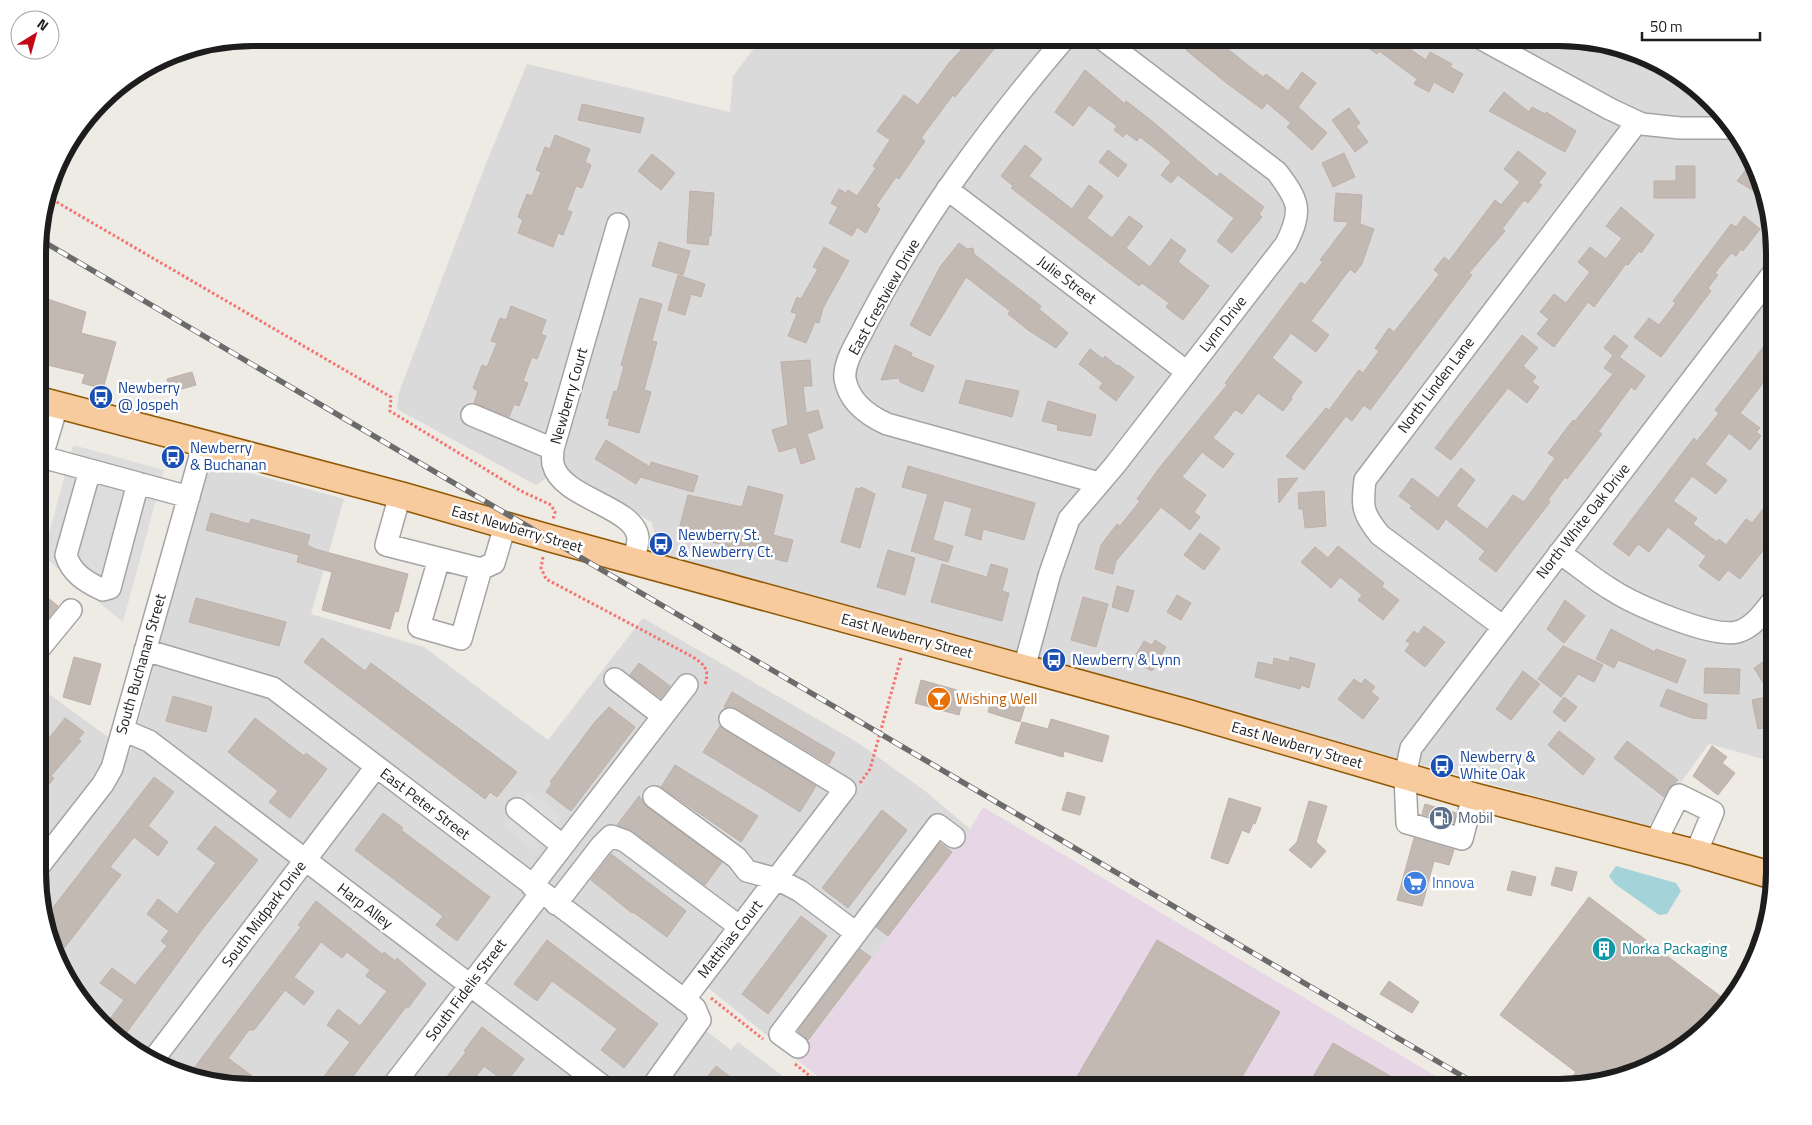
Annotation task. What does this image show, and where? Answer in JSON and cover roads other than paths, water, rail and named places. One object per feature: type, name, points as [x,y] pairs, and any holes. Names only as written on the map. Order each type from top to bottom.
[{"type":"main road","name":"East Newberry Street","points":[[48,403],[400,496],[1024,668],[1473,796],[1696,853],[1766,874]]},
{"type":"street","name":"East Crestview Drive","points":[[1058,46],[1011,101],[948,189],[882,295],[850,355],[845,377],[850,393],[864,411],[887,424],[1099,483]]},
{"type":"street","name":"Lynn Drive","points":[[1024,668],[1050,572],[1069,519],[1187,372],[1286,244],[1295,226],[1297,208],[1294,193],[1278,172],[1112,46]]},
{"type":"street","points":[[1495,46],[1637,122],[1680,128],[1724,128]]},
{"type":"street","name":"North Linden Lane","points":[[1502,626],[1380,534],[1366,518],[1362,504],[1365,480],[1637,122]]},
{"type":"street","name":"Julie Street","points":[[948,189],[1187,372]]},
{"type":"street","name":"Newberry Court","points":[[618,224],[553,448],[553,464],[559,476],[572,488],[623,518],[635,528],[638,540],[633,560]]},
{"type":"street","name":"North White Oak Drive","points":[[1473,796],[1462,839],[1407,823],[1405,776],[1411,748],[1502,626],[1766,282]]},
{"type":"street","points":[[46,418],[48,403]]},
{"type":"street","points":[[472,415],[553,448]]},
{"type":"street","name":"South Buchanan Street","points":[[46,857],[103,784],[112,768],[204,443]]},
{"type":"street","points":[[46,462],[90,470],[188,497]]},
{"type":"street","points":[[90,470],[66,555],[68,562],[81,578],[103,590],[110,588],[138,483]]},
{"type":"street","points":[[400,496],[386,545],[481,569],[494,563],[505,526]]},
{"type":"street","points":[[1559,552],[1611,590],[1631,601],[1722,634],[1739,632],[1766,610]]},
{"type":"street","points":[[439,559],[419,627],[461,639],[481,569]]},
{"type":"street","points":[[46,640],[71,610]]},
{"type":"street","name":"East Peter Street","points":[[145,650],[273,688],[543,895],[695,1008],[700,1020],[658,1079]]},
{"type":"street","points":[[614,679],[663,716]]},
{"type":"street","points":[[543,895],[563,846],[687,685]]},
{"type":"street","name":"Matthias Court","points":[[684,1000],[845,789],[730,719]]},
{"type":"street","name":"Harp Alley","points":[[123,730],[149,741],[593,1079]]},
{"type":"street","name":"South Midpark Drive","points":[[157,1055],[376,767]]},
{"type":"street","points":[[1655,843],[1679,795],[1713,812],[1696,853]]},
{"type":"street","points":[[654,797],[737,858],[747,870],[777,879],[800,891],[856,933]]},
{"type":"street","points":[[517,809],[563,846]]},
{"type":"street","points":[[798,1046],[780,1034],[938,825],[954,837]]},
{"type":"street","points":[[543,895],[611,836],[624,841],[740,926]]},
{"type":"street","name":"South Fidelis Street","points":[[399,1079],[469,986],[543,895]]},
{"type":"water","points":[[1616,866],[1676,883],[1681,891],[1667,914],[1659,915],[1615,884],[1609,876]]},
{"type":"railway","points":[[47,244],[1467,1079]]},
{"type":"place","name":"Newberry @ Jospeh","points":[[101,397]]},
{"type":"place","name":"Newberry & Buchanan","points":[[173,457]]},
{"type":"place","name":"Newberry St. & Newberry Ct.","points":[[661,544]]},
{"type":"place","name":"Newberry & Lynn","points":[[1054,660]]},
{"type":"place","name":"Wishing Well","points":[[939,699]]},
{"type":"place","name":"Newberry & White Oak","points":[[1442,766]]},
{"type":"place","name":"Mobil","points":[[1441,818]]},
{"type":"place","name":"Innova","points":[[1415,883]]},
{"type":"place","name":"Norka Packaging","points":[[1604,949]]}]
